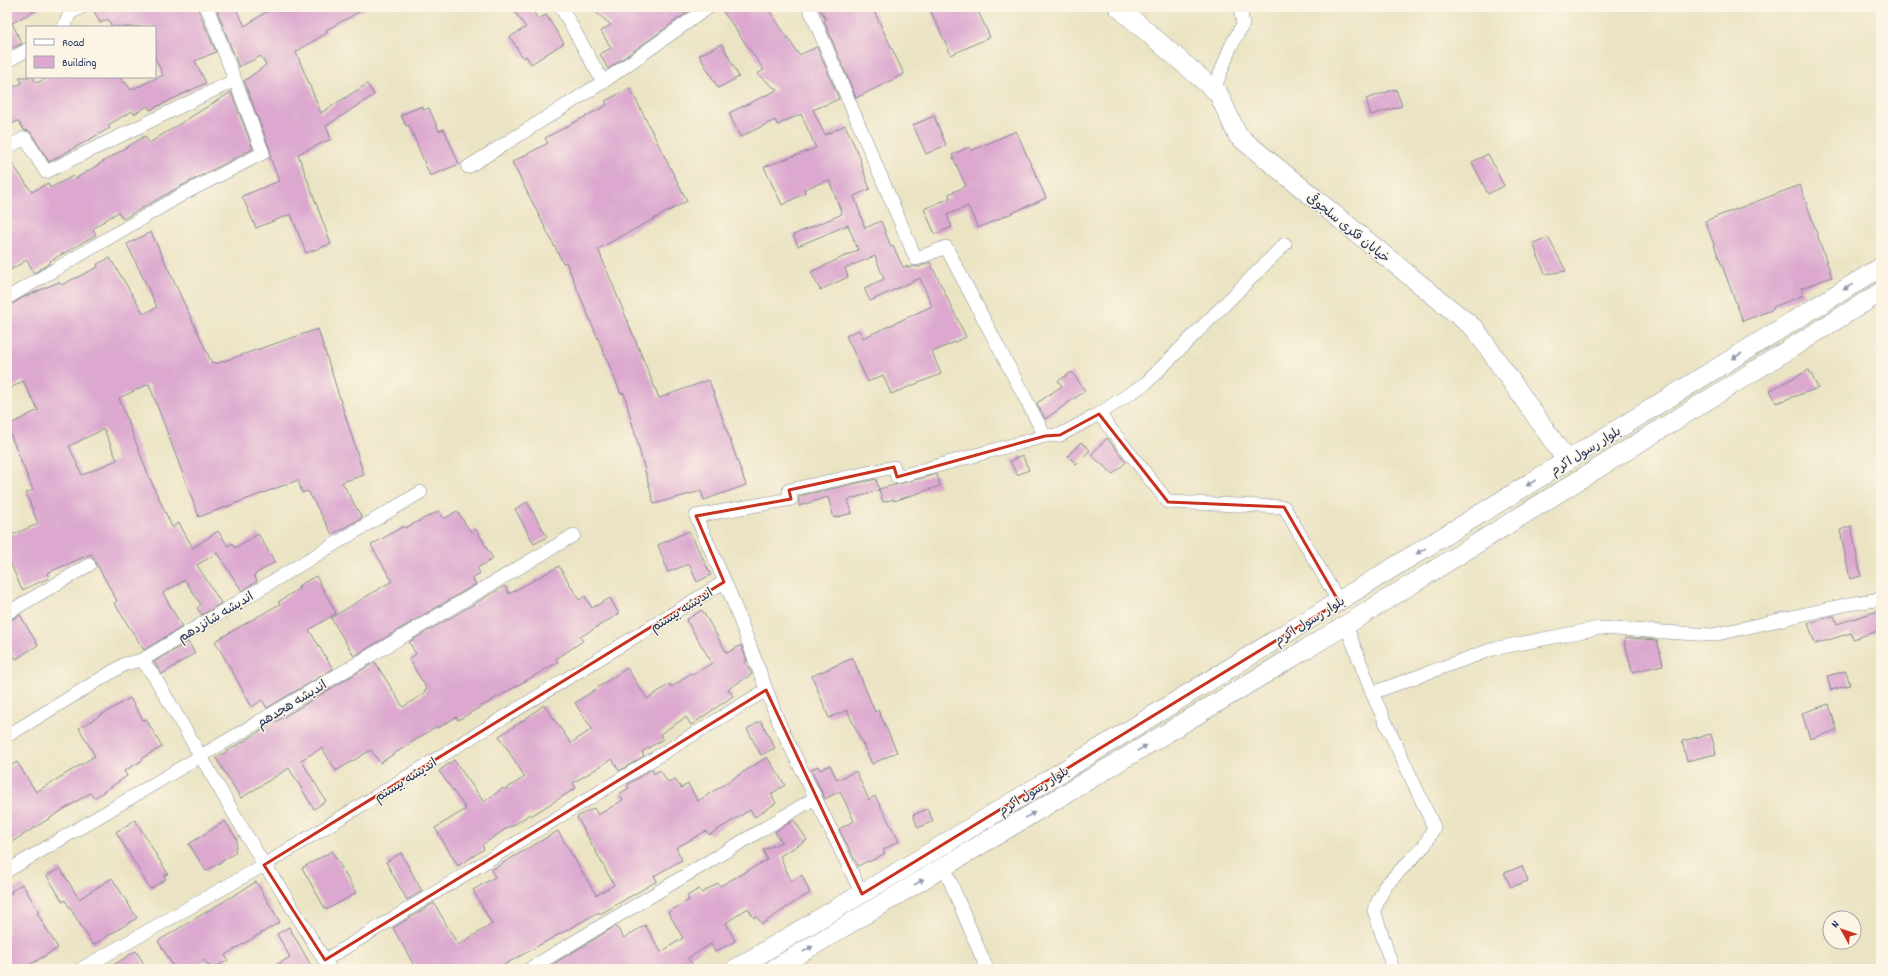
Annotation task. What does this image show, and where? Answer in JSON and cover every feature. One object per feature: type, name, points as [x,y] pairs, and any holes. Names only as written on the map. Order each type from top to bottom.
[{"type":"main road","name":"خیابان فکری سلجوقی","points":[[1118,7],[1218,93],[1238,136],[1474,329],[1567,461]]},
{"type":"main road","name":"بلوار رسول اکرم","points":[[735,969],[862,894],[1339,602],[1881,267]]},
{"type":"main road","name":"بلوار رسول اکرم","points":[[774,969],[1346,625],[1881,292]]},
{"type":"street","points":[[64,26],[70,13],[82,7]]},
{"type":"street","points":[[7,298],[184,194],[263,153],[207,7]]},
{"type":"street","points":[[561,7],[603,82]]},
{"type":"street","points":[[468,167],[603,82],[709,7]]},
{"type":"street","points":[[809,7],[916,259],[946,247],[1045,436]]},
{"type":"street","points":[[1214,90],[1230,48],[1243,24],[1240,7]]},
{"type":"street","points":[[7,60],[26,50]]},
{"type":"street","points":[[7,148],[25,138],[46,172],[235,80]]},
{"type":"street","points":[[862,894],[779,723],[724,582],[696,516],[791,499],[789,490],[894,467],[897,477],[1045,436],[1060,435],[1099,414],[1146,383],[1286,244]]},
{"type":"street","points":[[1099,414],[1168,502],[1284,507],[1339,602]]},
{"type":"street","name":"اندیشه شانزدهم","points":[[7,736],[125,664],[142,660],[421,492]]},
{"type":"street","name":"اندیشه هجدهم","points":[[7,871],[574,535]]},
{"type":"street","points":[[7,613],[89,565]]},
{"type":"street","name":"اندیشه بیستم","points":[[81,969],[264,865],[724,582]]},
{"type":"street","points":[[1372,694],[1493,649],[1599,628],[1713,635],[1849,604],[1881,599]]},
{"type":"street","points":[[1346,625],[1372,694],[1434,828],[1425,845],[1385,886],[1374,910],[1393,969]]},
{"type":"street","points":[[142,660],[154,676],[264,865],[328,964],[766,690]]},
{"type":"street","points":[[529,969],[815,798]]},
{"type":"street","points":[[944,867],[987,969]]},
{"type":"highlighted area","points":[[1099,414],[1168,502],[1284,507],[1339,602],[862,894],[766,690],[325,960],[264,865],[724,582],[696,516],[791,499],[789,490],[894,467],[897,477],[1045,436],[1060,435]]},
{"type":"building","points":[[7,7],[42,7],[12,23],[22,44],[7,50]]},
{"type":"building","points":[[92,7],[197,7],[216,52],[195,61],[206,83],[150,110],[148,106],[134,114],[132,111],[108,125],[110,128],[49,162],[32,134],[29,131],[24,130],[18,121],[7,126],[7,90],[22,83],[19,77],[34,78],[36,83],[48,78],[120,78],[123,83],[125,82],[131,90],[163,75],[156,60],[156,26],[112,26],[108,19],[100,23]]},
{"type":"building","points":[[235,7],[245,26],[274,7],[368,7],[326,30],[328,32],[296,52],[321,113],[367,84],[374,95],[326,126],[331,139],[298,154],[331,244],[306,253],[291,214],[256,228],[242,196],[279,181],[270,157],[270,150],[244,81],[266,65],[261,56],[239,67],[216,8]]},
{"type":"building","points":[[511,7],[530,7],[538,19],[546,15],[564,43],[531,64],[526,56],[523,58],[510,37],[526,27]]},
{"type":"building","points":[[590,7],[627,7],[630,12],[638,7],[695,7],[608,69],[600,54],[611,48],[601,31],[611,25]]},
{"type":"building","points":[[720,7],[767,7],[799,55],[817,47],[839,99],[813,110],[825,135],[845,125],[861,160],[860,161],[870,189],[854,196],[865,228],[881,221],[891,247],[893,246],[903,267],[919,267],[930,262],[966,337],[932,352],[941,374],[891,394],[883,375],[868,382],[846,336],[859,330],[863,338],[932,306],[920,278],[870,301],[864,288],[884,279],[875,256],[845,268],[848,277],[820,290],[811,272],[858,250],[848,225],[798,246],[793,235],[842,214],[829,180],[804,189],[805,193],[782,205],[764,167],[816,148],[801,114],[777,125],[775,120],[740,137],[729,113],[777,90],[757,74],[764,70]]},
{"type":"building","points":[[819,7],[872,7],[904,74],[856,98],[824,21],[826,19]]},
{"type":"building","points":[[929,7],[976,7],[990,37],[951,55]]},
{"type":"building","points":[[722,44],[739,77],[718,88],[699,55]]},
{"type":"building","points":[[630,88],[687,201],[598,249],[659,398],[709,380],[746,485],[704,500],[701,491],[654,504],[624,393],[621,394],[566,262],[563,263],[512,162],[548,143],[545,138],[607,105],[605,101]]},
{"type":"building","points":[[1396,89],[1402,106],[1371,115],[1366,99]]},
{"type":"building","points":[[231,92],[253,149],[179,187],[123,219],[118,212],[93,229],[96,235],[50,261],[50,263],[34,273],[27,260],[7,272],[7,156],[32,192],[48,183],[50,188],[73,176],[75,179],[145,136],[149,143]]},
{"type":"building","points":[[422,106],[424,110],[429,108],[439,131],[444,129],[459,164],[430,176],[409,125],[406,126],[401,115]]},
{"type":"building","points":[[934,116],[946,145],[926,154],[913,125]]},
{"type":"building","points":[[1016,131],[1046,198],[978,228],[968,206],[947,215],[952,227],[935,234],[924,209],[950,198],[949,194],[966,186],[952,155],[969,147],[971,151]]},
{"type":"building","points":[[1488,154],[1504,186],[1488,194],[1472,162]]},
{"type":"building","points":[[1800,185],[1832,277],[1801,288],[1804,295],[1743,321],[1705,221]]},
{"type":"building","points":[[151,232],[212,363],[214,362],[215,364],[318,329],[364,475],[342,482],[362,518],[332,534],[308,491],[302,493],[298,480],[199,517],[149,384],[119,398],[149,477],[172,527],[179,523],[193,548],[218,531],[228,546],[232,543],[235,548],[258,534],[275,562],[254,575],[257,581],[242,591],[217,553],[197,565],[221,603],[202,615],[197,608],[201,605],[185,580],[163,593],[182,627],[144,650],[114,603],[117,601],[91,554],[47,573],[49,578],[22,590],[7,555],[7,537],[38,524],[26,493],[33,490],[7,426],[38,410],[23,381],[7,390],[7,307],[24,297],[59,282],[61,285],[98,267],[97,264],[110,258],[144,314],[157,307],[127,244]],"holes":[[[104,429],[117,460],[82,475],[69,446]]]},
{"type":"building","points":[[1548,237],[1566,271],[1545,274],[1533,243]]},
{"type":"building","points":[[1809,370],[1818,388],[1776,403],[1770,390]]},
{"type":"building","points":[[1072,372],[1085,391],[1045,419],[1037,403],[1062,386],[1058,381]]},
{"type":"building","points":[[1107,438],[1126,462],[1113,474],[1091,455]]},
{"type":"building","points":[[1081,442],[1090,450],[1076,464],[1068,456]]},
{"type":"building","points":[[1022,455],[1029,470],[1017,475],[1010,461]]},
{"type":"building","points":[[937,474],[940,486],[894,501],[894,499],[883,502],[879,489]]},
{"type":"building","points":[[876,479],[879,490],[848,500],[852,513],[834,518],[828,497],[799,506],[799,496]]},
{"type":"building","points":[[527,502],[547,537],[534,544],[515,509]]},
{"type":"building","points":[[439,511],[444,519],[457,511],[471,532],[476,529],[493,559],[477,568],[480,573],[472,578],[476,584],[354,656],[331,618],[392,581],[371,545],[404,526],[405,528]]},
{"type":"building","points":[[1851,526],[1861,576],[1850,579],[1840,530]]},
{"type":"building","points":[[689,531],[711,575],[697,582],[689,564],[668,572],[658,545]]},
{"type":"building","points":[[559,566],[579,600],[585,596],[592,608],[610,598],[619,614],[580,637],[583,641],[556,659],[558,662],[458,720],[456,717],[438,728],[437,726],[380,763],[371,750],[336,771],[322,748],[301,760],[326,801],[314,809],[289,768],[241,798],[216,758],[375,662],[403,707],[425,693],[424,691],[427,689],[409,659],[416,654],[409,642],[505,586],[509,594]]},
{"type":"building","points":[[316,576],[336,613],[309,630],[333,669],[267,708],[262,700],[252,707],[215,641],[280,604],[278,602],[300,588],[298,586]]},
{"type":"building","points":[[702,610],[727,653],[741,645],[747,661],[745,662],[752,674],[728,689],[733,696],[691,725],[686,717],[660,734],[663,739],[642,752],[644,756],[619,771],[612,759],[573,783],[576,788],[531,816],[530,814],[511,827],[510,826],[482,845],[484,849],[458,866],[435,828],[466,809],[439,771],[454,760],[484,802],[503,788],[504,790],[525,777],[499,736],[544,705],[571,743],[592,729],[575,703],[627,668],[647,699],[670,684],[672,687],[691,673],[693,675],[712,663],[686,620]]},
{"type":"building","points":[[1881,610],[1881,630],[1853,639],[1851,633],[1815,644],[1808,623],[1834,616],[1837,624]]},
{"type":"building","points":[[20,615],[38,645],[16,659],[7,645],[7,622]]},
{"type":"building","points":[[1624,639],[1657,640],[1663,665],[1632,672]]},
{"type":"building","points":[[188,642],[195,653],[162,674],[154,662]]},
{"type":"building","points":[[853,658],[875,712],[878,710],[897,752],[872,764],[847,710],[829,718],[812,676]]},
{"type":"building","points":[[1846,671],[1850,685],[1831,690],[1827,676]]},
{"type":"building","points":[[130,698],[143,720],[146,719],[162,747],[142,758],[143,760],[124,771],[127,776],[94,798],[90,793],[7,845],[7,768],[17,762],[36,792],[95,756],[79,728]]},
{"type":"building","points":[[1829,704],[1837,730],[1810,739],[1802,713]]},
{"type":"building","points":[[761,721],[775,748],[761,755],[747,729]]},
{"type":"building","points":[[1711,734],[1716,754],[1687,761],[1682,741]]},
{"type":"building","points":[[767,757],[785,785],[771,794],[776,803],[755,817],[750,810],[709,835],[706,831],[676,848],[682,860],[654,876],[657,881],[600,914],[599,912],[504,965],[507,969],[416,969],[393,928],[434,903],[458,945],[492,924],[473,890],[495,877],[491,870],[558,831],[596,895],[614,885],[577,817],[594,808],[598,815],[623,800],[619,794],[629,788],[627,785],[652,769],[654,774],[660,770],[668,783],[675,779],[681,788],[688,784],[698,801]]},
{"type":"building","points":[[830,765],[837,780],[856,771],[869,800],[875,796],[899,841],[883,850],[885,853],[858,866],[839,829],[854,821],[840,791],[825,799],[811,770],[818,766],[820,770]]},
{"type":"building","points":[[927,809],[933,821],[918,828],[913,815]]},
{"type":"building","points":[[135,820],[168,874],[164,876],[166,879],[150,889],[116,832]]},
{"type":"building","points":[[794,820],[807,840],[780,856],[791,881],[802,875],[810,893],[762,924],[756,916],[754,918],[748,908],[726,923],[735,941],[715,952],[711,944],[688,958],[692,964],[684,969],[545,969],[616,926],[624,938],[645,925],[661,952],[683,938],[668,912],[689,900],[687,896],[699,889],[702,893],[718,883],[720,886],[767,860],[763,850],[782,842],[775,832]]},
{"type":"building","points":[[225,821],[237,839],[235,853],[206,871],[189,844]]},
{"type":"building","points":[[332,851],[356,893],[326,910],[302,868]]},
{"type":"building","points":[[401,853],[422,891],[407,900],[386,862]]},
{"type":"building","points":[[1522,866],[1528,881],[1511,887],[1504,873]]},
{"type":"building","points":[[60,868],[79,899],[112,878],[137,918],[93,945],[65,900],[63,902],[47,876]]},
{"type":"building","points":[[256,882],[280,922],[225,955],[228,960],[212,969],[204,960],[189,969],[175,969],[158,941]]},
{"type":"building","points":[[22,884],[58,948],[23,969],[7,969],[7,896],[12,893],[11,891]]},
{"type":"building","points":[[289,927],[313,969],[270,969],[290,957],[277,934]]},
{"type":"building","points":[[136,951],[147,969],[107,969]]}]
